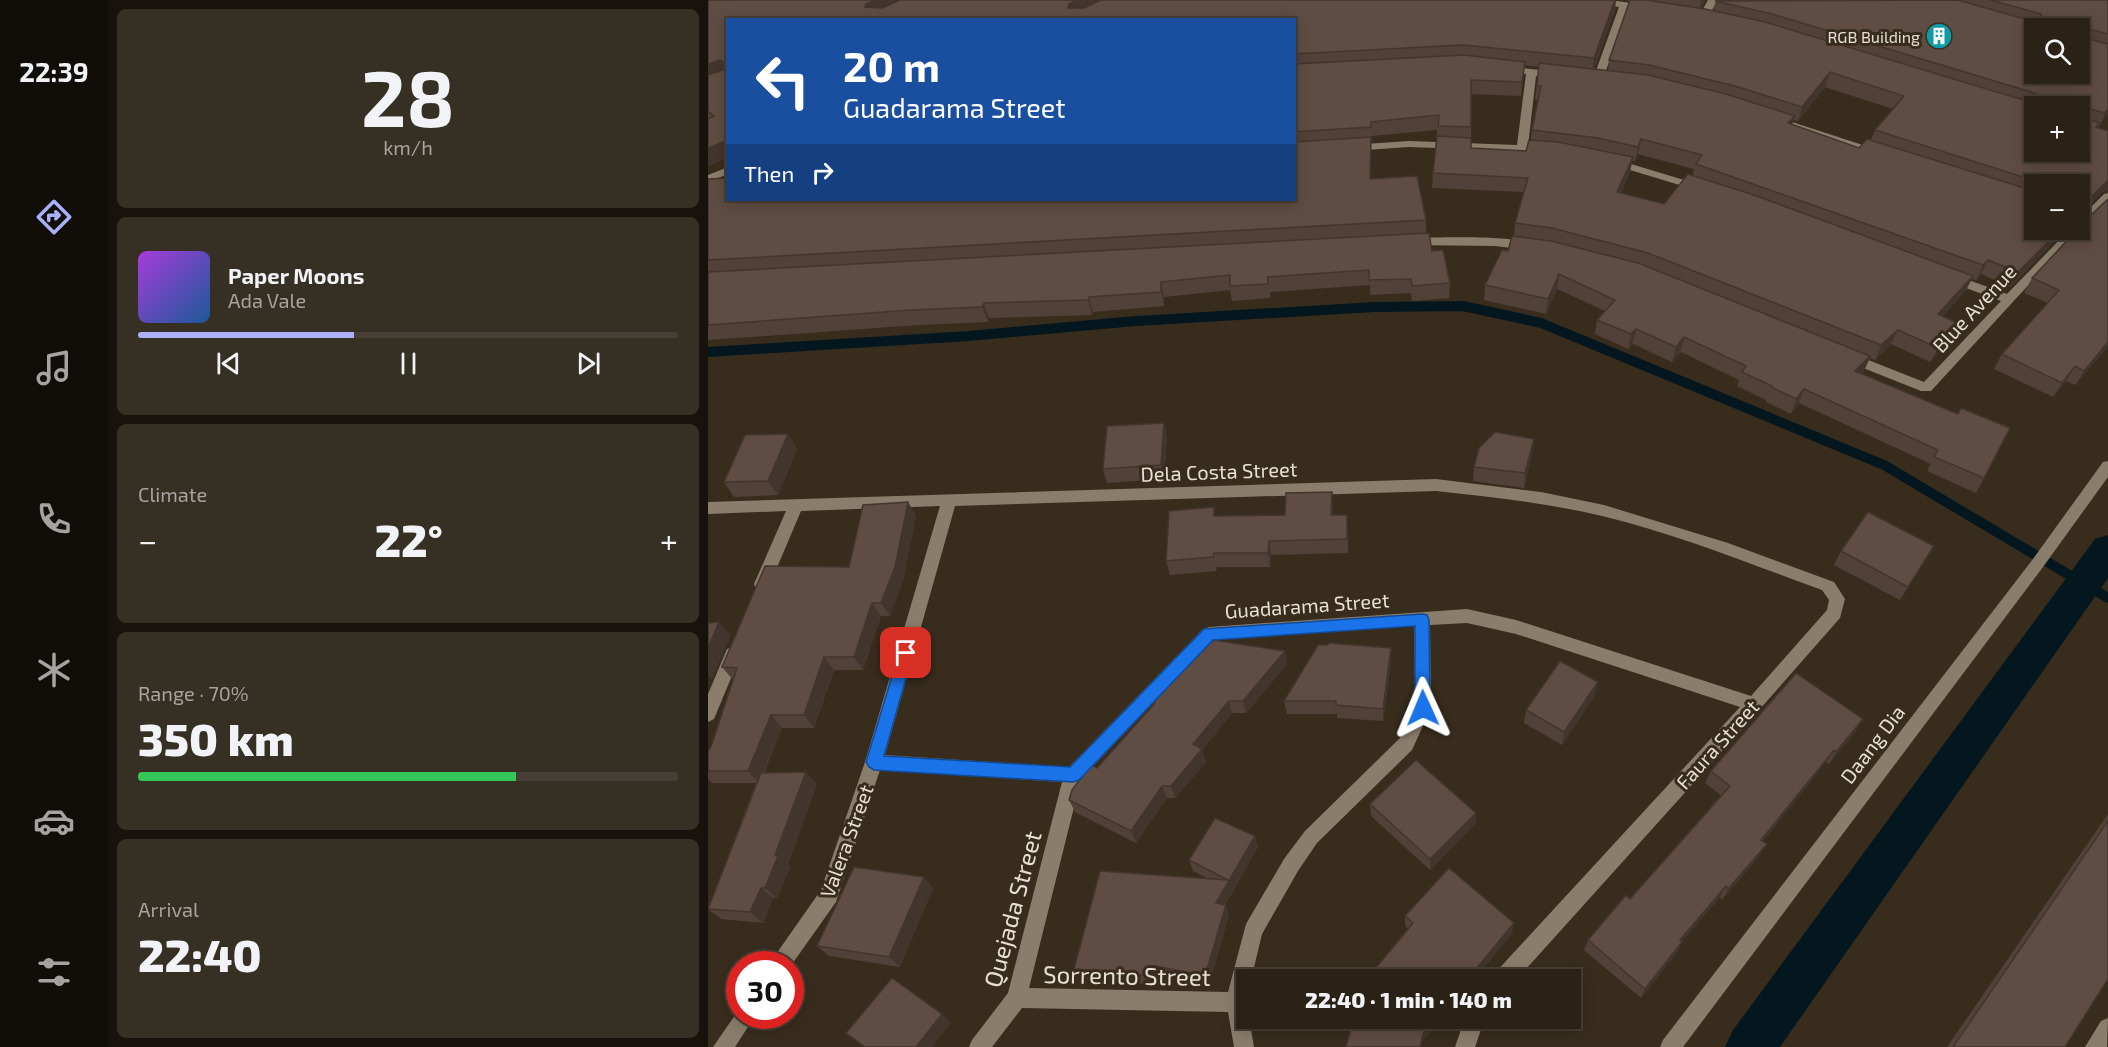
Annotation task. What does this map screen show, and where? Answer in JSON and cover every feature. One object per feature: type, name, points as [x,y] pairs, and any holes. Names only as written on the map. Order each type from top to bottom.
[{"type":"street","points":[[1588,0],[1662,11]]},
{"type":"street","points":[[1703,18],[1713,0]]},
{"type":"street","points":[[1610,80],[1593,78],[1623,5]]},
{"type":"street","points":[[1497,68],[1564,75]]},
{"type":"street","points":[[1522,149],[1531,72]]},
{"type":"street","points":[[1776,120],[1887,156]]},
{"type":"street","points":[[1340,149],[1409,144],[1557,151]]},
{"type":"street","points":[[1602,159],[1652,171],[1714,192]]},
{"type":"street","points":[[708,179],[726,171]]},
{"type":"street","name":"Blue Avenue","points":[[2090,213],[2108,196]]},
{"type":"street","points":[[1399,243],[1446,240],[1495,242],[1539,248]]},
{"type":"street","name":"Blue Avenue","points":[[1838,353],[1926,388],[2064,240]]},
{"type":"street","points":[[1942,275],[2008,299]]},
{"type":"street","name":"Daang Dia","points":[[1670,1047],[2029,575],[2108,466]]},
{"type":"street","name":"Dela Costa Street","points":[[708,508],[1436,485],[1541,498],[1604,512],[1723,547]]},
{"type":"street","name":"Valera Street","points":[[790,951],[829,895],[874,762],[950,500]]},
{"type":"street","points":[[758,594],[795,507]]},
{"type":"street","name":"Faura Street","points":[[1512,969],[1834,613],[1837,599],[1828,586],[1723,547]]},
{"type":"street","name":"Guadarama Street","points":[[1073,775],[1209,634],[1467,616],[1516,627],[1753,704]]},
{"type":"street","name":"Sorrento Street","points":[[1243,969],[1252,931],[1291,865],[1311,837],[1406,744],[1423,708],[1422,620]]},
{"type":"street","points":[[708,714],[740,638]]},
{"type":"street","points":[[874,762],[1073,775]]},
{"type":"street","name":"Quejada Street","points":[[979,1047],[1017,998],[1073,775]]},
{"type":"street","name":"Sorrento Street","points":[[1017,998],[1236,1002]]},
{"type":"street","points":[[2095,1047],[2108,1028]]},
{"type":"street","points":[[723,1047],[736,1029]]},
{"type":"street","name":"Sorrento Street","points":[[1241,1029],[1244,1047]]},
{"type":"street","points":[[1465,1047],[1470,1029]]},
{"type":"building","points":[[708,0],[875,0],[866,4],[865,7],[882,8],[900,0],[1077,0],[1069,4],[1068,8],[1084,8],[1101,0],[1615,0],[1594,58],[1463,45],[1296,54],[1296,18],[726,18],[726,141],[708,148],[708,119],[714,116],[708,111],[708,75],[723,70],[723,62],[720,60],[708,64]]},
{"type":"building","points":[[1630,0],[1646,0],[1705,9],[1765,22],[2024,100],[2024,162],[2090,162],[2090,120],[2099,123],[2096,127],[2108,131],[2108,180],[2090,198],[2090,174],[2024,174],[2024,177],[1875,130],[1904,96],[1830,72],[1802,107],[1735,86],[1649,65],[1609,60]]},
{"type":"building","points":[[1958,0],[2024,19],[2024,84],[2090,84],[2090,39],[2108,44],[2108,109],[2105,113],[2090,109],[2090,96],[2041,96],[1772,14],[1715,1]]},
{"type":"building","points":[[1991,0],[2108,0],[2108,34],[2090,29],[2090,18],[2041,18],[2041,14]]},
{"type":"building","points":[[1464,55],[1525,62],[1522,82],[1471,80],[1471,127],[1438,126],[1439,115],[1371,122],[1371,127],[1296,132],[1296,64]]},
{"type":"building","points":[[1539,63],[1648,75],[1726,94],[1795,116],[1788,123],[1859,148],[1867,139],[2024,188],[2024,240],[2050,240],[2018,272],[1988,260],[1983,265],[1696,164],[1702,155],[1641,139],[1638,147],[1598,138],[1532,130],[1541,86],[1537,86]]},
{"type":"building","points":[[1437,136],[1471,138],[1471,148],[1526,151],[1529,140],[1558,142],[1633,157],[1617,192],[1664,204],[1688,174],[1754,195],[1973,276],[1938,314],[1957,323],[1938,348],[1898,330],[1881,345],[1648,253],[1552,228],[1515,223],[1528,178],[1433,173]]},
{"type":"building","points":[[1371,137],[1370,179],[1417,176],[1426,220],[708,260],[708,179],[726,178],[726,201],[1296,201],[1296,142]]},
{"type":"building","points":[[2108,199],[2108,342],[2084,371],[2075,366],[2062,383],[2002,354],[2059,290],[2032,278],[2068,240],[2090,240],[2090,216]]},
{"type":"building","points":[[1429,233],[1432,251],[1443,250],[1450,283],[1412,286],[1411,279],[1369,280],[1369,270],[1268,277],[1268,284],[1230,286],[1230,275],[1161,282],[1161,292],[1089,297],[1088,300],[984,303],[982,307],[708,325],[708,272]]},
{"type":"building","points":[[1512,236],[1551,241],[1638,263],[1870,356],[1855,371],[1958,414],[1961,408],[2010,428],[1984,478],[1934,457],[1938,450],[1804,389],[1796,399],[1742,372],[1746,366],[1684,337],[1676,347],[1636,329],[1631,334],[1597,320],[1615,300],[1559,274],[1548,299],[1485,285],[1502,250],[1508,251]]},
{"type":"building","points":[[1164,423],[1161,465],[1103,469],[1107,426]]},
{"type":"building","points":[[1495,432],[1534,439],[1525,473],[1474,467],[1479,448]]},
{"type":"building","points":[[788,434],[768,481],[724,482],[745,435]]},
{"type":"building","points":[[1332,492],[1331,515],[1347,515],[1347,539],[1269,541],[1268,553],[1214,553],[1213,557],[1166,561],[1169,511],[1214,507],[1214,516],[1285,515],[1286,493]]},
{"type":"building","points":[[908,502],[895,567],[881,603],[872,603],[854,657],[824,657],[804,715],[771,715],[748,771],[708,771],[708,752],[737,668],[722,667],[765,566],[849,567],[863,505]]},
{"type":"building","points":[[1868,512],[1934,546],[1908,587],[1841,551]]},
{"type":"building","points":[[719,622],[708,648],[708,623]]},
{"type":"building","points":[[1213,640],[1285,651],[1243,701],[1229,701],[1193,744],[1202,749],[1171,786],[1162,786],[1131,831],[1069,800],[1072,790],[1091,764],[1097,768],[1155,703],[1151,701]]},
{"type":"building","points":[[1329,643],[1391,648],[1383,709],[1336,705],[1336,701],[1284,701],[1318,645]]},
{"type":"building","points":[[1560,661],[1598,682],[1564,732],[1526,710]]},
{"type":"building","points":[[1796,673],[1863,719],[1836,752],[1834,750],[1761,840],[1767,844],[1728,889],[1726,886],[1680,940],[1682,942],[1645,989],[1588,940],[1626,895],[1630,899],[1730,786],[1711,771]]},
{"type":"building","points":[[1416,760],[1476,813],[1430,859],[1370,804]]},
{"type":"building","points":[[806,772],[775,855],[778,856],[765,888],[761,888],[750,912],[708,909],[761,773]]},
{"type":"building","points":[[1215,818],[1255,836],[1216,903],[1226,905],[1205,976],[1155,966],[1153,976],[1074,969],[1100,871],[1228,880],[1189,860]]},
{"type":"building","points":[[2108,821],[2108,979],[2065,1047],[1953,1047]]},
{"type":"building","points":[[854,867],[924,877],[889,957],[817,946]]},
{"type":"building","points":[[1449,868],[1514,923],[1476,969],[1375,969],[1413,923],[1405,916]]},
{"type":"building","points":[[892,978],[942,1014],[916,1047],[865,1047],[846,1033]]},
{"type":"building","points":[[1351,1029],[1427,1029],[1420,1047],[1346,1047]]},
{"type":"waterway","points":[[708,352],[969,336],[1136,321],[1375,307],[1463,306],[1541,323],[1884,465],[2108,598]]},
{"type":"waterway","points":[[1750,1047],[2108,549]]},
{"type":"place","name":"RGB Building","points":[[1939,36]]},
{"type":"route","points":[[906,653],[874,762],[1073,775],[1209,634],[1422,620],[1423,708]]}]
